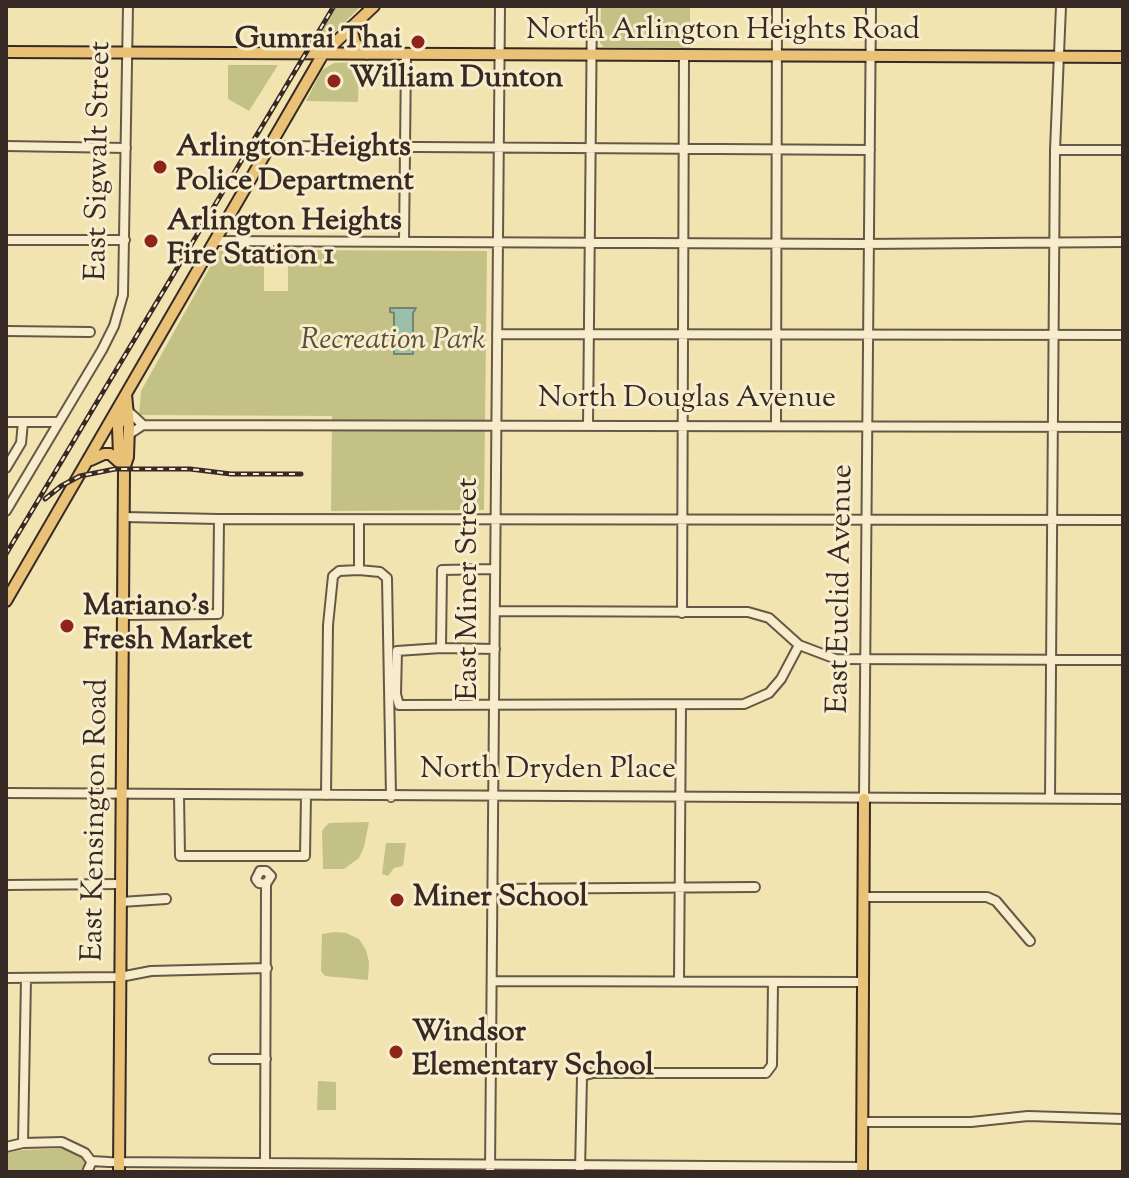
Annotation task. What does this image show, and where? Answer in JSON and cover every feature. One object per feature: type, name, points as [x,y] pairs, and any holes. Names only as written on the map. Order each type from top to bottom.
[{"type":"main road","points":[[6,601],[323,54],[374,6]]},
{"type":"main road","points":[[351,27],[357,48],[369,55]]},
{"type":"main road","name":"North Arlington Heights Road","points":[[6,52],[1123,57]]},
{"type":"main road","name":"East Kensington Road","points":[[122,465],[128,435],[126,394]]},
{"type":"main road","name":"East Kensington Road","points":[[119,1167],[124,517],[118,427],[126,394]]},
{"type":"main road","points":[[89,461],[110,454],[122,465]]},
{"type":"main road","name":"East Euclid Avenue","points":[[862,1170],[864,799]]},
{"type":"street","name":"East Sigwalt Street","points":[[6,511],[102,350],[118,316],[125,283],[128,6]]},
{"type":"street","name":"East Miner Street","points":[[490,1169],[500,6]]},
{"type":"street","points":[[588,426],[592,6]]},
{"type":"street","points":[[776,425],[777,6]]},
{"type":"street","name":"East Euclid Avenue","points":[[864,799],[871,6]]},
{"type":"street","points":[[1050,798],[1055,150],[1061,6]]},
{"type":"street","points":[[404,242],[406,56]]},
{"type":"street","points":[[682,613],[684,57]]},
{"type":"street","points":[[6,146],[126,148]]},
{"type":"street","points":[[268,146],[870,150]]},
{"type":"street","points":[[1055,150],[1123,150]]},
{"type":"street","points":[[6,240],[125,240]]},
{"type":"street","points":[[215,241],[1123,242]]},
{"type":"street","points":[[6,331],[90,332]]},
{"type":"street","points":[[497,334],[1123,335]]},
{"type":"street","points":[[128,411],[143,425],[128,435]]},
{"type":"street","points":[[6,422],[59,422]]},
{"type":"street","points":[[6,468],[21,443],[23,422]]},
{"type":"street","name":"North Douglas Avenue","points":[[143,425],[1123,427]]},
{"type":"street","points":[[124,517],[1123,520]]},
{"type":"street","points":[[124,615],[218,614],[219,519]]},
{"type":"street","points":[[359,520],[359,570]]},
{"type":"street","points":[[440,648],[442,570],[495,569]]},
{"type":"street","points":[[326,795],[328,625],[333,576],[339,571],[359,570],[380,572],[387,578],[391,797]]},
{"type":"street","points":[[495,611],[756,613],[777,624],[799,645],[836,659],[1123,660]]},
{"type":"street","points":[[495,649],[397,651],[396,694],[399,705],[734,705],[754,701],[769,693],[799,645]]},
{"type":"street","points":[[679,981],[681,705]]},
{"type":"street","name":"North Dryden Place","points":[[6,793],[1123,799]]},
{"type":"street","points":[[179,795],[180,856],[305,856],[306,795]]},
{"type":"street","points":[[6,885],[121,884]]},
{"type":"street","points":[[265,1163],[266,884]]},
{"type":"street","points":[[493,889],[755,887]]},
{"type":"street","points":[[864,897],[987,897],[996,901],[1030,941]]},
{"type":"street","points":[[121,902],[166,899]]},
{"type":"street","points":[[6,978],[120,977],[151,971],[267,968]]},
{"type":"street","points":[[23,1143],[26,978]]},
{"type":"street","points":[[492,981],[863,982]]},
{"type":"street","points":[[580,1168],[582,1076],[593,1073],[760,1074],[770,1070],[773,982]]},
{"type":"street","points":[[214,1059],[266,1059]]},
{"type":"street","points":[[862,1122],[971,1122],[1028,1116],[1123,1119]]},
{"type":"street","points":[[6,1147],[23,1143],[62,1142],[85,1153],[92,1161],[119,1167],[223,1168],[265,1163],[490,1169],[862,1170]]},
{"type":"street","points":[[87,1172],[92,1161]]},
{"type":"green space","points":[[337,6],[361,6],[327,40],[320,39],[318,36]]},
{"type":"green space","points":[[601,6],[690,6],[690,48],[604,47],[600,43]]},
{"type":"green space","points":[[359,62],[358,102],[306,101],[322,70],[334,63]]},
{"type":"green space","points":[[228,65],[278,65],[249,111],[228,99]]},
{"type":"green space","name":"Recreation Park","points":[[264,249],[264,291],[288,291],[288,250],[487,251],[484,510],[331,511],[332,416],[139,415],[141,391],[219,251]]},
{"type":"green space","points":[[369,822],[359,858],[344,869],[323,869],[322,831],[325,827],[329,823]]},
{"type":"green space","points":[[386,843],[406,843],[403,866],[394,868],[388,876],[382,874]]},
{"type":"green space","points":[[334,932],[359,939],[369,962],[368,980],[325,976],[321,971],[322,934]]},
{"type":"green space","points":[[318,1081],[336,1082],[336,1110],[317,1110]]},
{"type":"green space","points":[[73,1148],[84,1158],[85,1164],[79,1172],[6,1172],[6,1153]]},
{"type":"shaded area","points":[[390,308],[416,308],[413,313],[413,354],[394,354],[394,313],[390,312]]},
{"type":"railway","points":[[6,554],[334,6]]},
{"type":"railway","points":[[45,499],[80,476],[115,469],[301,474]]},
{"type":"place","name":"Gumrai Thai","points":[[418,42]]},
{"type":"place","name":"William Dunton","points":[[334,81]]},
{"type":"place","name":"Arlington Heights Police Department","points":[[160,167]]},
{"type":"place","name":"Arlington Heights Fire Station 1","points":[[151,241]]},
{"type":"place","name":"Mariano's Fresh Market","points":[[67,626]]},
{"type":"place","name":"Miner School","points":[[397,900]]},
{"type":"place","name":"Windsor Elementary School","points":[[396,1052]]}]
